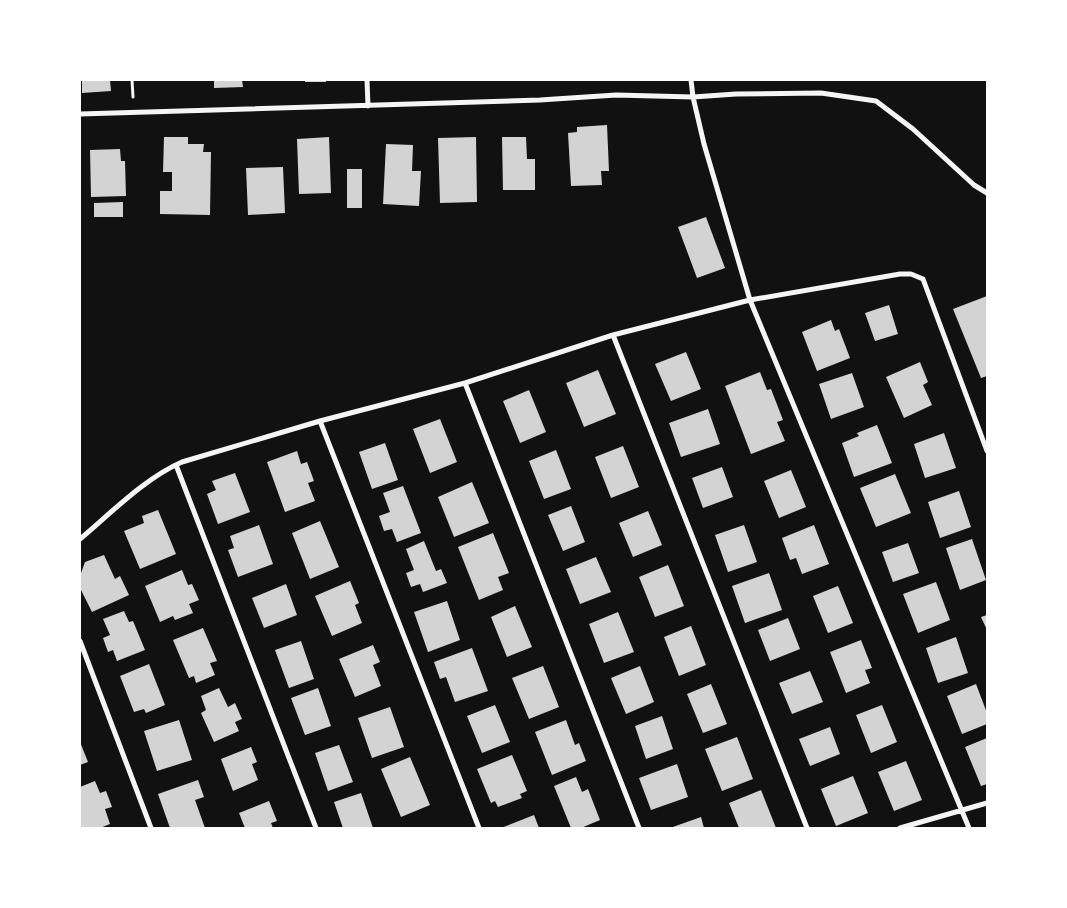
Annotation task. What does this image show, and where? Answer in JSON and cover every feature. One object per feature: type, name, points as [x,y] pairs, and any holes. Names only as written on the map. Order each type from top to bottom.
[{"type":"street","points":[[367,80],[368,106]]},
{"type":"street","points":[[691,80],[704,144],[750,300],[969,828]]},
{"type":"street","points":[[80,114],[540,100],[616,95],[693,97],[736,94],[821,93],[876,101],[913,130],[974,185],[987,193]]},
{"type":"street","points":[[80,539],[144,485],[176,465],[320,421],[465,383],[613,335],[750,300],[888,275],[912,274],[923,279],[987,451]]},
{"type":"street","points":[[613,335],[807,828]]},
{"type":"street","points":[[465,383],[639,828]]},
{"type":"street","points":[[320,421],[479,828]]},
{"type":"street","points":[[176,465],[316,828]]},
{"type":"street","points":[[80,641],[151,828]]},
{"type":"street","points":[[900,828],[987,803]]},
{"type":"building","points":[[82,80],[110,80],[111,91],[82,93]]},
{"type":"building","points":[[214,80],[242,80],[243,87],[214,88]]},
{"type":"building","points":[[305,80],[326,80],[326,82],[305,82]]},
{"type":"building","points":[[607,125],[609,171],[601,171],[602,185],[571,186],[568,133],[577,132],[577,127]]},
{"type":"building","points":[[164,137],[188,137],[188,144],[204,144],[203,152],[211,152],[210,215],[160,214],[160,191],[172,191],[172,172],[163,172]]},
{"type":"building","points":[[329,137],[331,193],[299,194],[297,139]]},
{"type":"building","points":[[476,137],[477,202],[440,203],[438,138]]},
{"type":"building","points":[[502,137],[526,137],[527,159],[535,159],[535,190],[503,190]]},
{"type":"building","points":[[386,144],[413,145],[412,171],[421,171],[419,206],[383,204]]},
{"type":"building","points":[[120,149],[121,161],[125,161],[126,196],[91,197],[90,150]]},
{"type":"building","points":[[283,167],[285,213],[248,215],[246,168]]},
{"type":"building","points":[[347,169],[362,169],[362,208],[347,208]]},
{"type":"building","points":[[123,202],[123,217],[94,217],[94,203]]},
{"type":"building","points":[[706,217],[725,268],[697,278],[678,227]]},
{"type":"building","points":[[987,296],[987,376],[981,378],[953,309]]},
{"type":"building","points":[[889,305],[898,334],[875,341],[865,313]]},
{"type":"building","points":[[831,320],[835,331],[839,329],[850,358],[817,371],[802,332]]},
{"type":"building","points":[[686,352],[701,389],[671,401],[655,364]]},
{"type":"building","points":[[920,362],[928,382],[923,385],[932,405],[904,418],[886,377]]},
{"type":"building","points":[[598,370],[616,414],[584,427],[566,383]]},
{"type":"building","points":[[760,372],[767,390],[771,389],[783,420],[777,422],[785,441],[751,454],[725,386]]},
{"type":"building","points":[[852,373],[864,407],[831,419],[819,384]]},
{"type":"building","points":[[529,390],[546,432],[520,443],[503,401]]},
{"type":"building","points":[[708,409],[720,444],[681,457],[669,423]]},
{"type":"building","points":[[440,419],[457,462],[430,473],[413,429]]},
{"type":"building","points":[[877,425],[892,463],[854,477],[842,443],[859,436],[857,433]]},
{"type":"building","points":[[944,433],[956,468],[925,478],[914,444]]},
{"type":"building","points":[[385,443],[398,480],[372,489],[359,452]]},
{"type":"building","points":[[623,446],[639,487],[611,498],[595,457]]},
{"type":"building","points":[[556,450],[571,489],[544,499],[529,461]]},
{"type":"building","points":[[297,451],[301,464],[307,462],[314,481],[308,483],[315,501],[285,512],[267,462]]},
{"type":"building","points":[[722,467],[733,497],[703,508],[692,478]]},
{"type":"building","points":[[791,470],[806,507],[779,518],[764,481]]},
{"type":"building","points":[[235,473],[250,512],[218,524],[207,494],[216,490],[212,481]]},
{"type":"building","points":[[895,474],[911,513],[876,527],[860,488]]},
{"type":"building","points":[[472,482],[489,523],[454,537],[438,497]]},
{"type":"building","points":[[403,486],[421,533],[397,542],[392,529],[384,531],[379,516],[390,512],[383,493]]},
{"type":"building","points":[[959,491],[971,527],[940,538],[928,502]]},
{"type":"building","points":[[571,506],[585,542],[563,551],[548,515]]},
{"type":"building","points":[[158,510],[176,554],[140,569],[124,531],[144,523],[142,516]]},
{"type":"building","points":[[648,511],[662,545],[633,557],[619,523]]},
{"type":"building","points":[[320,521],[339,567],[310,579],[292,533]]},
{"type":"building","points":[[259,525],[273,564],[238,577],[228,550],[234,548],[230,536]]},
{"type":"building","points":[[744,525],[757,562],[728,572],[715,535]]},
{"type":"building","points":[[814,525],[829,564],[802,574],[796,558],[790,560],[782,538]]},
{"type":"building","points":[[493,533],[509,573],[498,577],[503,590],[479,600],[458,547]]},
{"type":"building","points":[[972,539],[986,580],[960,590],[946,548]]},
{"type":"building","points":[[424,541],[436,571],[441,569],[447,583],[423,592],[420,584],[411,587],[406,573],[414,570],[406,549]]},
{"type":"building","points":[[908,543],[919,573],[893,582],[882,552]]},
{"type":"building","points":[[104,555],[115,579],[120,576],[129,595],[92,612],[80,588],[80,576],[85,562]]},
{"type":"building","points":[[596,557],[611,592],[580,604],[566,569]]},
{"type":"building","points":[[668,565],[684,606],[655,617],[639,577]]},
{"type":"building","points":[[182,570],[188,585],[192,584],[199,600],[189,604],[193,613],[175,620],[173,616],[160,622],[145,586]]},
{"type":"building","points":[[769,573],[782,610],[745,623],[732,586]]},
{"type":"building","points":[[350,581],[359,603],[355,605],[362,623],[332,636],[315,596]]},
{"type":"building","points":[[936,582],[950,620],[918,633],[903,594]]},
{"type":"building","points":[[286,584],[297,615],[264,628],[252,598]]},
{"type":"building","points":[[838,586],[853,623],[828,633],[813,596]]},
{"type":"building","points":[[447,601],[460,640],[428,652],[414,612]]},
{"type":"building","points":[[515,606],[532,647],[507,657],[491,617]]},
{"type":"building","points":[[124,611],[129,622],[133,621],[145,650],[117,661],[113,650],[108,652],[103,638],[110,635],[103,619]]},
{"type":"building","points":[[618,612],[634,652],[604,663],[589,624]]},
{"type":"building","points":[[987,615],[987,630],[981,617]]},
{"type":"building","points":[[788,618],[800,649],[770,661],[758,630]]},
{"type":"building","points":[[691,626],[706,665],[679,676],[664,637]]},
{"type":"building","points":[[203,628],[217,661],[210,663],[215,675],[196,683],[194,676],[189,678],[173,640]]},
{"type":"building","points":[[956,637],[968,673],[938,683],[926,648]]},
{"type":"building","points":[[861,640],[872,668],[865,670],[870,683],[846,693],[830,652]]},
{"type":"building","points":[[301,641],[314,679],[289,688],[275,650]]},
{"type":"building","points":[[373,645],[380,662],[373,665],[381,686],[355,697],[339,659]]},
{"type":"building","points":[[472,648],[488,691],[455,702],[446,677],[440,679],[434,662]]},
{"type":"building","points":[[149,664],[165,705],[146,713],[144,709],[134,712],[120,676]]},
{"type":"building","points":[[543,666],[559,707],[529,719],[512,678]]},
{"type":"building","points":[[640,666],[654,702],[626,714],[611,678]]},
{"type":"building","points":[[810,671],[823,702],[792,714],[779,683]]},
{"type":"building","points":[[711,684],[727,724],[703,733],[687,694]]},
{"type":"building","points":[[976,684],[987,713],[987,724],[962,734],[947,696]]},
{"type":"building","points":[[219,688],[228,707],[235,703],[242,719],[235,722],[239,731],[214,742],[201,713],[206,710],[201,696]]},
{"type":"building","points":[[318,688],[331,726],[305,735],[291,698]]},
{"type":"building","points":[[495,705],[510,742],[482,753],[467,716]]},
{"type":"building","points":[[882,705],[897,742],[871,753],[856,715]]},
{"type":"building","points":[[390,707],[404,747],[372,758],[358,718]]},
{"type":"building","points":[[662,716],[673,749],[646,759],[635,726]]},
{"type":"building","points":[[179,720],[192,760],[157,771],[144,731]]},
{"type":"building","points":[[566,720],[575,745],[579,743],[586,761],[552,775],[535,732]]},
{"type":"building","points":[[830,727],[840,754],[810,766],[799,739]]},
{"type":"building","points":[[737,737],[753,779],[722,791],[705,749]]},
{"type":"building","points":[[987,738],[987,784],[981,786],[965,747]]},
{"type":"building","points":[[80,742],[88,762],[80,765]]},
{"type":"building","points":[[339,745],[353,782],[328,791],[315,753]]},
{"type":"building","points":[[251,747],[257,762],[252,764],[258,780],[233,791],[221,759]]},
{"type":"building","points":[[512,755],[527,791],[520,794],[522,798],[498,807],[495,801],[491,803],[477,769]]},
{"type":"building","points":[[410,757],[430,805],[401,817],[381,769]]},
{"type":"building","points":[[906,761],[922,800],[894,811],[878,772]]},
{"type":"building","points":[[677,764],[688,797],[651,810],[639,778]]},
{"type":"building","points":[[853,776],[868,813],[836,826],[821,789]]},
{"type":"building","points":[[576,777],[582,792],[588,789],[600,820],[581,828],[571,828],[554,786]]},
{"type":"building","points":[[198,780],[204,797],[195,800],[205,828],[170,828],[158,794]]},
{"type":"building","points":[[95,781],[100,793],[106,791],[112,807],[105,809],[110,824],[100,828],[80,828],[80,787]]},
{"type":"building","points":[[761,790],[776,828],[739,828],[729,803]]},
{"type":"building","points":[[361,793],[373,828],[343,828],[334,802]]},
{"type":"building","points":[[269,801],[277,821],[271,823],[273,828],[245,828],[239,813]]},
{"type":"building","points":[[534,815],[539,828],[501,828]]},
{"type":"building","points":[[701,817],[704,828],[670,828]]}]
